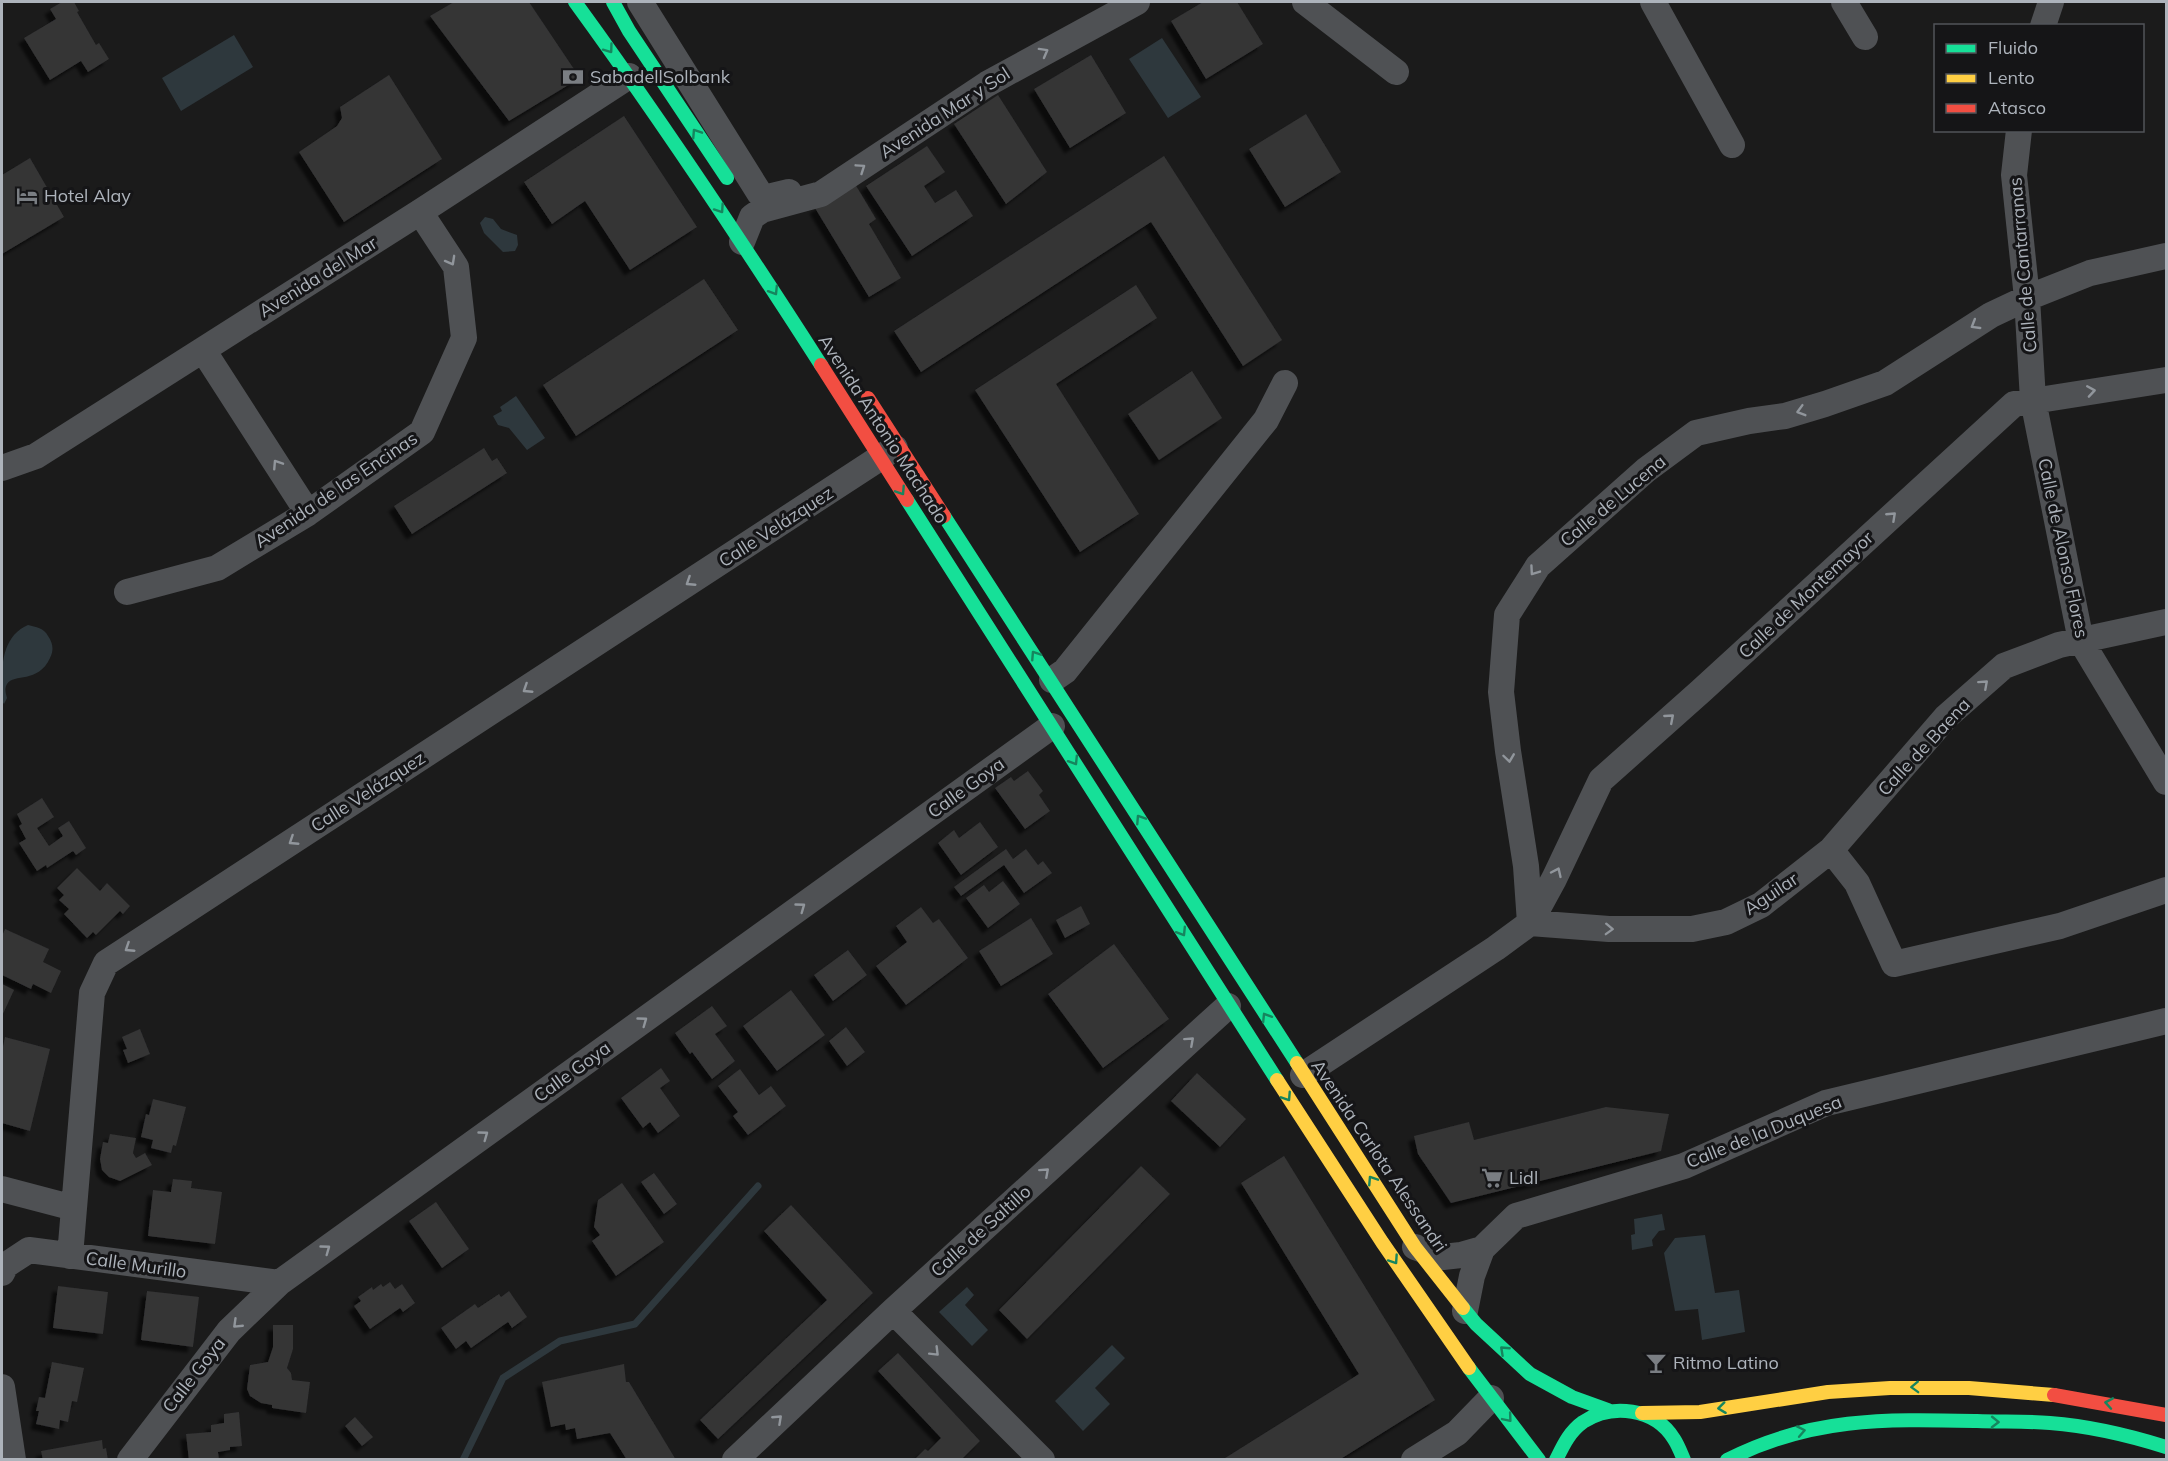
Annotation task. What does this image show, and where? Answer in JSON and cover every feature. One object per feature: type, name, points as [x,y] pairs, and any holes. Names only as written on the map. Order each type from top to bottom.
[{"type":"main road","name":"Avenida Antonio Machado","points":[[575,2],[630,76],[751,225],[1052,726],[1228,1006]]},
{"type":"main road","points":[[619,4],[629,32],[732,188]]},
{"type":"main road","name":"Avenida Antonio Machado","points":[[862,388],[889,452],[1052,680],[1172,869]]},
{"type":"main road","name":"Avenida Carlota Alessandri","points":[[1172,869],[1415,1247],[1465,1311],[1530,1374],[1572,1397],[1608,1410]]},
{"type":"main road","points":[[1228,1006],[1450,1343],[1539,1460]]},
{"type":"main road","points":[[1556,1460],[1560,1447],[1572,1430],[1588,1417],[1608,1410],[1624,1409],[1642,1413],[1678,1414],[1849,1390],[1944,1386],[2111,1402],[2166,1415]]},
{"type":"main road","points":[[1642,1413],[1660,1423],[1675,1438],[1684,1460]]},
{"type":"main road","points":[[1727,1460],[1742,1451],[1793,1432],[1851,1422],[1941,1420],[2050,1423],[2107,1431],[2166,1447]]},
{"type":"street","name":"Avenida Mar y Sol","points":[[751,225],[762,210],[821,194],[987,84],[1137,2]]},
{"type":"street","points":[[1305,2],[1396,72]]},
{"type":"street","points":[[1653,2],[1732,145]]},
{"type":"street","points":[[1844,2],[1864,37]]},
{"type":"street","points":[[2044,24],[2051,2]]},
{"type":"street","points":[[619,4],[760,194],[768,197],[797,190],[820,179]]},
{"type":"street","name":"Avenida del Mar","points":[[2,468],[36,456],[630,76]]},
{"type":"street","name":"Calle de Cantarranas","points":[[2019,132],[2014,175],[2033,400]]},
{"type":"street","name":"Avenida de las Encinas","points":[[127,592],[217,568],[308,513],[422,432],[464,338],[456,267],[420,212]]},
{"type":"street","points":[[2026,298],[2090,273],[2166,256]]},
{"type":"street","name":"Calle de Lucena","points":[[1530,923],[1526,866],[1501,692],[1507,615],[1538,566],[1646,470],[1696,433],[1749,421],[1785,416],[1885,383],[1991,315],[2026,298]]},
{"type":"street","points":[[203,350],[308,513]]},
{"type":"street","name":"Calle de Montemayor","points":[[1530,923],[1554,879],[1600,780],[1701,691],[2014,404],[2166,380]]},
{"type":"street","points":[[1052,680],[1065,671],[1266,420],[1285,383]]},
{"type":"street","name":"Calle de Alonso Flores","points":[[2033,400],[2080,641],[2166,782]]},
{"type":"street","name":"Calle Velázquez","points":[[70,1256],[92,993],[106,963],[889,452]]},
{"type":"street","name":"Calle de Baena","points":[[1831,850],[1946,717],[2004,666],[2059,645],[2166,622]]},
{"type":"street","name":"Calle Goya","points":[[130,1460],[229,1331],[279,1283],[1052,726]]},
{"type":"street","points":[[1831,850],[1857,883],[1894,964],[2060,926],[2166,890]]},
{"type":"street","name":"Aguilar","points":[[1530,923],[1609,929],[1692,928],[1726,922],[1761,905],[1831,850]]},
{"type":"street","points":[[1303,1075],[1496,948],[1530,923]]},
{"type":"street","name":"Calle de Saltillo","points":[[735,1460],[893,1311],[1228,1006]]},
{"type":"street","name":"Calle de la Duquesa","points":[[1482,1249],[1516,1216],[1684,1166],[1826,1103],[2166,1021]]},
{"type":"street","points":[[2,1189],[74,1209]]},
{"type":"street","points":[[1415,1247],[1443,1257],[1482,1249]]},
{"type":"street","points":[[1465,1311],[1472,1276],[1482,1249]]},
{"type":"street","name":"Calle Murillo","points":[[2,1273],[6,1265],[29,1250],[279,1283]]},
{"type":"street","points":[[893,1311],[1042,1460]]},
{"type":"street","points":[[2,1387],[12,1460]]},
{"type":"street","points":[[1414,1460],[1456,1433],[1491,1398]]},
{"type":"shaded area","points":[[234,35],[253,67],[181,111],[162,78]]},
{"type":"shaded area","points":[[1162,38],[1201,97],[1168,118],[1129,59]]},
{"type":"shaded area","points":[[485,217],[493,219],[501,229],[517,235],[518,245],[515,251],[503,252],[484,233],[480,223]]},
{"type":"shaded area","points":[[516,396],[545,438],[527,450],[509,428],[498,425],[493,416],[502,411],[500,407]]},
{"type":"shaded area","points":[[28,625],[40,628],[46,633],[52,644],[51,655],[45,666],[33,675],[15,679],[7,684],[5,690],[7,698],[4,704],[2,701],[2,667],[7,646],[19,630]]},
{"type":"shaded area","points":[[1662,1214],[1665,1230],[1659,1231],[1652,1240],[1653,1246],[1632,1250],[1631,1235],[1635,1234],[1634,1219]]},
{"type":"shaded area","points":[[1705,1235],[1715,1293],[1739,1290],[1745,1332],[1702,1340],[1698,1309],[1675,1311],[1664,1253],[1675,1238]]},
{"type":"shaded area","points":[[967,1287],[974,1295],[965,1305],[988,1330],[972,1346],[939,1312]]},
{"type":"shaded area","points":[[1112,1345],[1125,1358],[1095,1388],[1110,1404],[1083,1431],[1055,1401]]},
{"type":"building","points":[[62,2],[74,2],[79,11],[77,12],[96,45],[99,43],[109,59],[88,72],[81,61],[50,80],[24,38],[56,19],[50,9]]},
{"type":"building","points":[[454,2],[529,2],[580,78],[509,121],[430,16]]},
{"type":"building","points":[[1203,2],[1237,2],[1263,44],[1206,79],[1171,21]]},
{"type":"building","points":[[1091,55],[1126,113],[1070,148],[1034,89]]},
{"type":"building","points":[[389,75],[442,159],[344,222],[299,152],[337,126],[342,118],[340,107]]},
{"type":"building","points":[[998,95],[1047,172],[1006,204],[954,124]]},
{"type":"building","points":[[1306,114],[1341,172],[1285,207],[1249,149]]},
{"type":"building","points":[[624,116],[697,227],[630,270],[585,201],[552,224],[524,182]]},
{"type":"building","points":[[927,146],[945,172],[924,186],[935,203],[956,190],[973,216],[912,256],[866,186]]},
{"type":"building","points":[[1164,156],[1282,340],[1243,366],[1151,222],[921,372],[894,331]]},
{"type":"building","name":"Hotel Alay","points":[[30,158],[64,217],[2,254],[2,175]]},
{"type":"building","points":[[855,184],[876,219],[869,224],[901,278],[869,297],[815,208]]},
{"type":"building","points":[[704,279],[738,330],[576,436],[543,385]]},
{"type":"building","points":[[1136,285],[1157,318],[1056,384],[1139,514],[1080,552],[975,390]]},
{"type":"building","points":[[1192,371],[1222,418],[1159,460],[1128,414]]},
{"type":"building","points":[[484,448],[492,461],[497,458],[507,473],[412,534],[394,506]]},
{"type":"building","points":[[1028,771],[1043,791],[1039,795],[1050,811],[1025,829],[995,788],[1011,777],[1014,781]]},
{"type":"building","points":[[42,798],[54,817],[37,828],[49,846],[63,836],[58,828],[69,821],[86,848],[76,855],[73,851],[47,868],[46,865],[37,871],[19,843],[26,839],[19,826],[22,824],[17,814]]},
{"type":"building","points":[[980,822],[998,847],[961,875],[938,843],[954,830],[959,838]]},
{"type":"building","points":[[1006,849],[1013,859],[1026,849],[1038,865],[1043,861],[1052,873],[1024,893],[1004,865],[961,896],[954,887]]},
{"type":"building","points":[[77,868],[100,891],[107,883],[130,906],[123,914],[120,911],[96,935],[93,932],[87,938],[64,914],[69,909],[59,900],[64,895],[57,888]]},
{"type":"building","points":[[1003,881],[1020,904],[988,928],[966,898],[984,885],[989,892]]},
{"type":"building","points":[[1081,906],[1090,924],[1065,938],[1056,920]]},
{"type":"building","points":[[921,907],[933,923],[939,919],[968,958],[906,1005],[876,966],[907,942],[896,926]]},
{"type":"building","points":[[1031,918],[1053,954],[1001,986],[979,951]]},
{"type":"building","points":[[5,929],[49,949],[43,962],[61,971],[51,993],[33,984],[31,989],[2,975],[2,936]]},
{"type":"building","points":[[1114,944],[1169,1019],[1103,1068],[1048,994]]},
{"type":"building","points":[[848,950],[867,975],[833,1001],[814,975]]},
{"type":"building","points":[[2,984],[14,990],[2,1016]]},
{"type":"building","points":[[791,990],[825,1035],[777,1071],[743,1026]]},
{"type":"building","points":[[712,1006],[727,1026],[715,1034],[735,1061],[712,1079],[675,1033]]},
{"type":"building","points":[[846,1027],[865,1052],[847,1066],[829,1041]]},
{"type":"building","points":[[140,1029],[150,1054],[128,1063],[123,1050],[127,1049],[122,1037]]},
{"type":"building","points":[[5,1037],[50,1049],[30,1131],[2,1123],[2,1051]]},
{"type":"building","points":[[661,1068],[670,1081],[660,1088],[680,1116],[658,1133],[650,1122],[643,1128],[621,1098]]},
{"type":"building","points":[[740,1069],[759,1095],[771,1086],[786,1106],[748,1135],[733,1116],[738,1112],[718,1086]]},
{"type":"building","points":[[1197,1073],[1246,1119],[1220,1147],[1171,1101]]},
{"type":"building","points":[[153,1099],[186,1107],[176,1146],[173,1145],[171,1153],[151,1148],[153,1140],[141,1137],[146,1114],[149,1115]]},
{"type":"building","name":"Lidl","points":[[1606,1107],[1669,1114],[1661,1151],[1451,1203],[1418,1154],[1414,1136],[1469,1122],[1474,1140]]},
{"type":"building","points":[[110,1134],[136,1138],[133,1153],[136,1158],[145,1153],[152,1165],[120,1181],[109,1177],[102,1170],[100,1159],[103,1142],[108,1143]]},
{"type":"building","points":[[1284,1156],[1435,1400],[1339,1460],[1222,1460],[1359,1374],[1241,1183]]},
{"type":"building","points":[[1141,1166],[1170,1194],[1027,1339],[999,1310]]},
{"type":"building","points":[[654,1173],[677,1204],[664,1214],[641,1182]]},
{"type":"building","points":[[173,1179],[192,1181],[191,1188],[222,1192],[215,1244],[148,1236],[153,1190],[171,1192]]},
{"type":"building","points":[[622,1183],[664,1242],[616,1276],[592,1241],[600,1235],[594,1227],[598,1200]]},
{"type":"building","points":[[436,1202],[469,1249],[442,1268],[409,1221]]},
{"type":"building","points":[[791,1205],[873,1293],[718,1439],[700,1420],[827,1300],[764,1231]]},
{"type":"building","points":[[390,1282],[395,1289],[402,1284],[415,1303],[403,1312],[400,1308],[370,1329],[354,1306],[361,1301],[358,1297],[372,1287],[373,1290],[381,1284],[383,1287]]},
{"type":"building","points":[[58,1286],[108,1292],[103,1334],[53,1328]]},
{"type":"building","points":[[147,1291],[199,1297],[193,1347],[141,1340]]},
{"type":"building","points":[[509,1291],[527,1317],[512,1328],[508,1322],[471,1348],[466,1341],[456,1349],[441,1328],[475,1304],[478,1308],[499,1294],[501,1297]]},
{"type":"building","points":[[273,1325],[293,1325],[293,1349],[287,1368],[292,1380],[310,1382],[306,1413],[272,1408],[272,1405],[261,1403],[250,1396],[247,1389],[250,1365],[268,1362],[273,1347]]},
{"type":"building","points":[[898,1353],[980,1441],[961,1460],[914,1460],[925,1449],[928,1451],[941,1438],[878,1371]]},
{"type":"building","points":[[52,1362],[84,1368],[77,1402],[72,1401],[68,1422],[60,1420],[59,1429],[36,1424],[39,1397],[45,1398]]},
{"type":"building","points":[[624,1364],[626,1382],[629,1382],[676,1460],[627,1460],[610,1433],[577,1439],[575,1428],[566,1430],[565,1424],[551,1427],[542,1382]]},
{"type":"building","points":[[239,1412],[242,1446],[230,1447],[230,1450],[218,1452],[219,1460],[189,1460],[186,1434],[211,1432],[211,1425],[224,1423],[224,1414]]},
{"type":"building","points":[[355,1417],[373,1437],[362,1446],[345,1426]]},
{"type":"building","points":[[102,1440],[108,1460],[43,1460],[41,1451]]},
{"type":"waterway","points":[[463,1460],[503,1378],[560,1341],[635,1324],[758,1186]]},
{"type":"traffic: fast","points":[[575,2],[701,182],[821,365]]},
{"type":"traffic: fast","points":[[613,2],[629,31],[727,178]]},
{"type":"traffic: fast","points":[[907,500],[1277,1080]]},
{"type":"traffic: fast","points":[[944,516],[1297,1063]]},
{"type":"traffic: fast","points":[[1463,1308],[1476,1324],[1530,1374],[1572,1397],[1608,1410]]},
{"type":"traffic: fast","points":[[1469,1368],[1539,1460]]},
{"type":"traffic: fast","points":[[1556,1460],[1570,1435],[1583,1422],[1607,1412],[1620,1411],[1645,1415],[1656,1421],[1674,1439],[1684,1460]]},
{"type":"traffic: fast","points":[[1727,1460],[1789,1435],[1819,1428],[1911,1420],[2022,1422],[2079,1426],[2166,1447]]},
{"type":"traffic: slow","points":[[1297,1063],[1415,1247],[1463,1308]]},
{"type":"traffic: slow","points":[[1277,1080],[1382,1242],[1469,1368]]},
{"type":"traffic: slow","points":[[1642,1413],[1700,1412],[1828,1392],[1890,1388],[1969,1388],[2054,1395]]},
{"type":"traffic: jam","points":[[821,365],[907,500]]},
{"type":"traffic: jam","points":[[868,398],[944,516]]},
{"type":"traffic: jam","points":[[2054,1395],[2166,1415]]},
{"type":"place","name":"SabadellSolbank","points":[[573,77]]},
{"type":"place","name":"Hotel Alay","points":[[27,196]]},
{"type":"place","name":"Lidl","points":[[1492,1178]]},
{"type":"place","name":"Ritmo Latino","points":[[1656,1363]]}]
